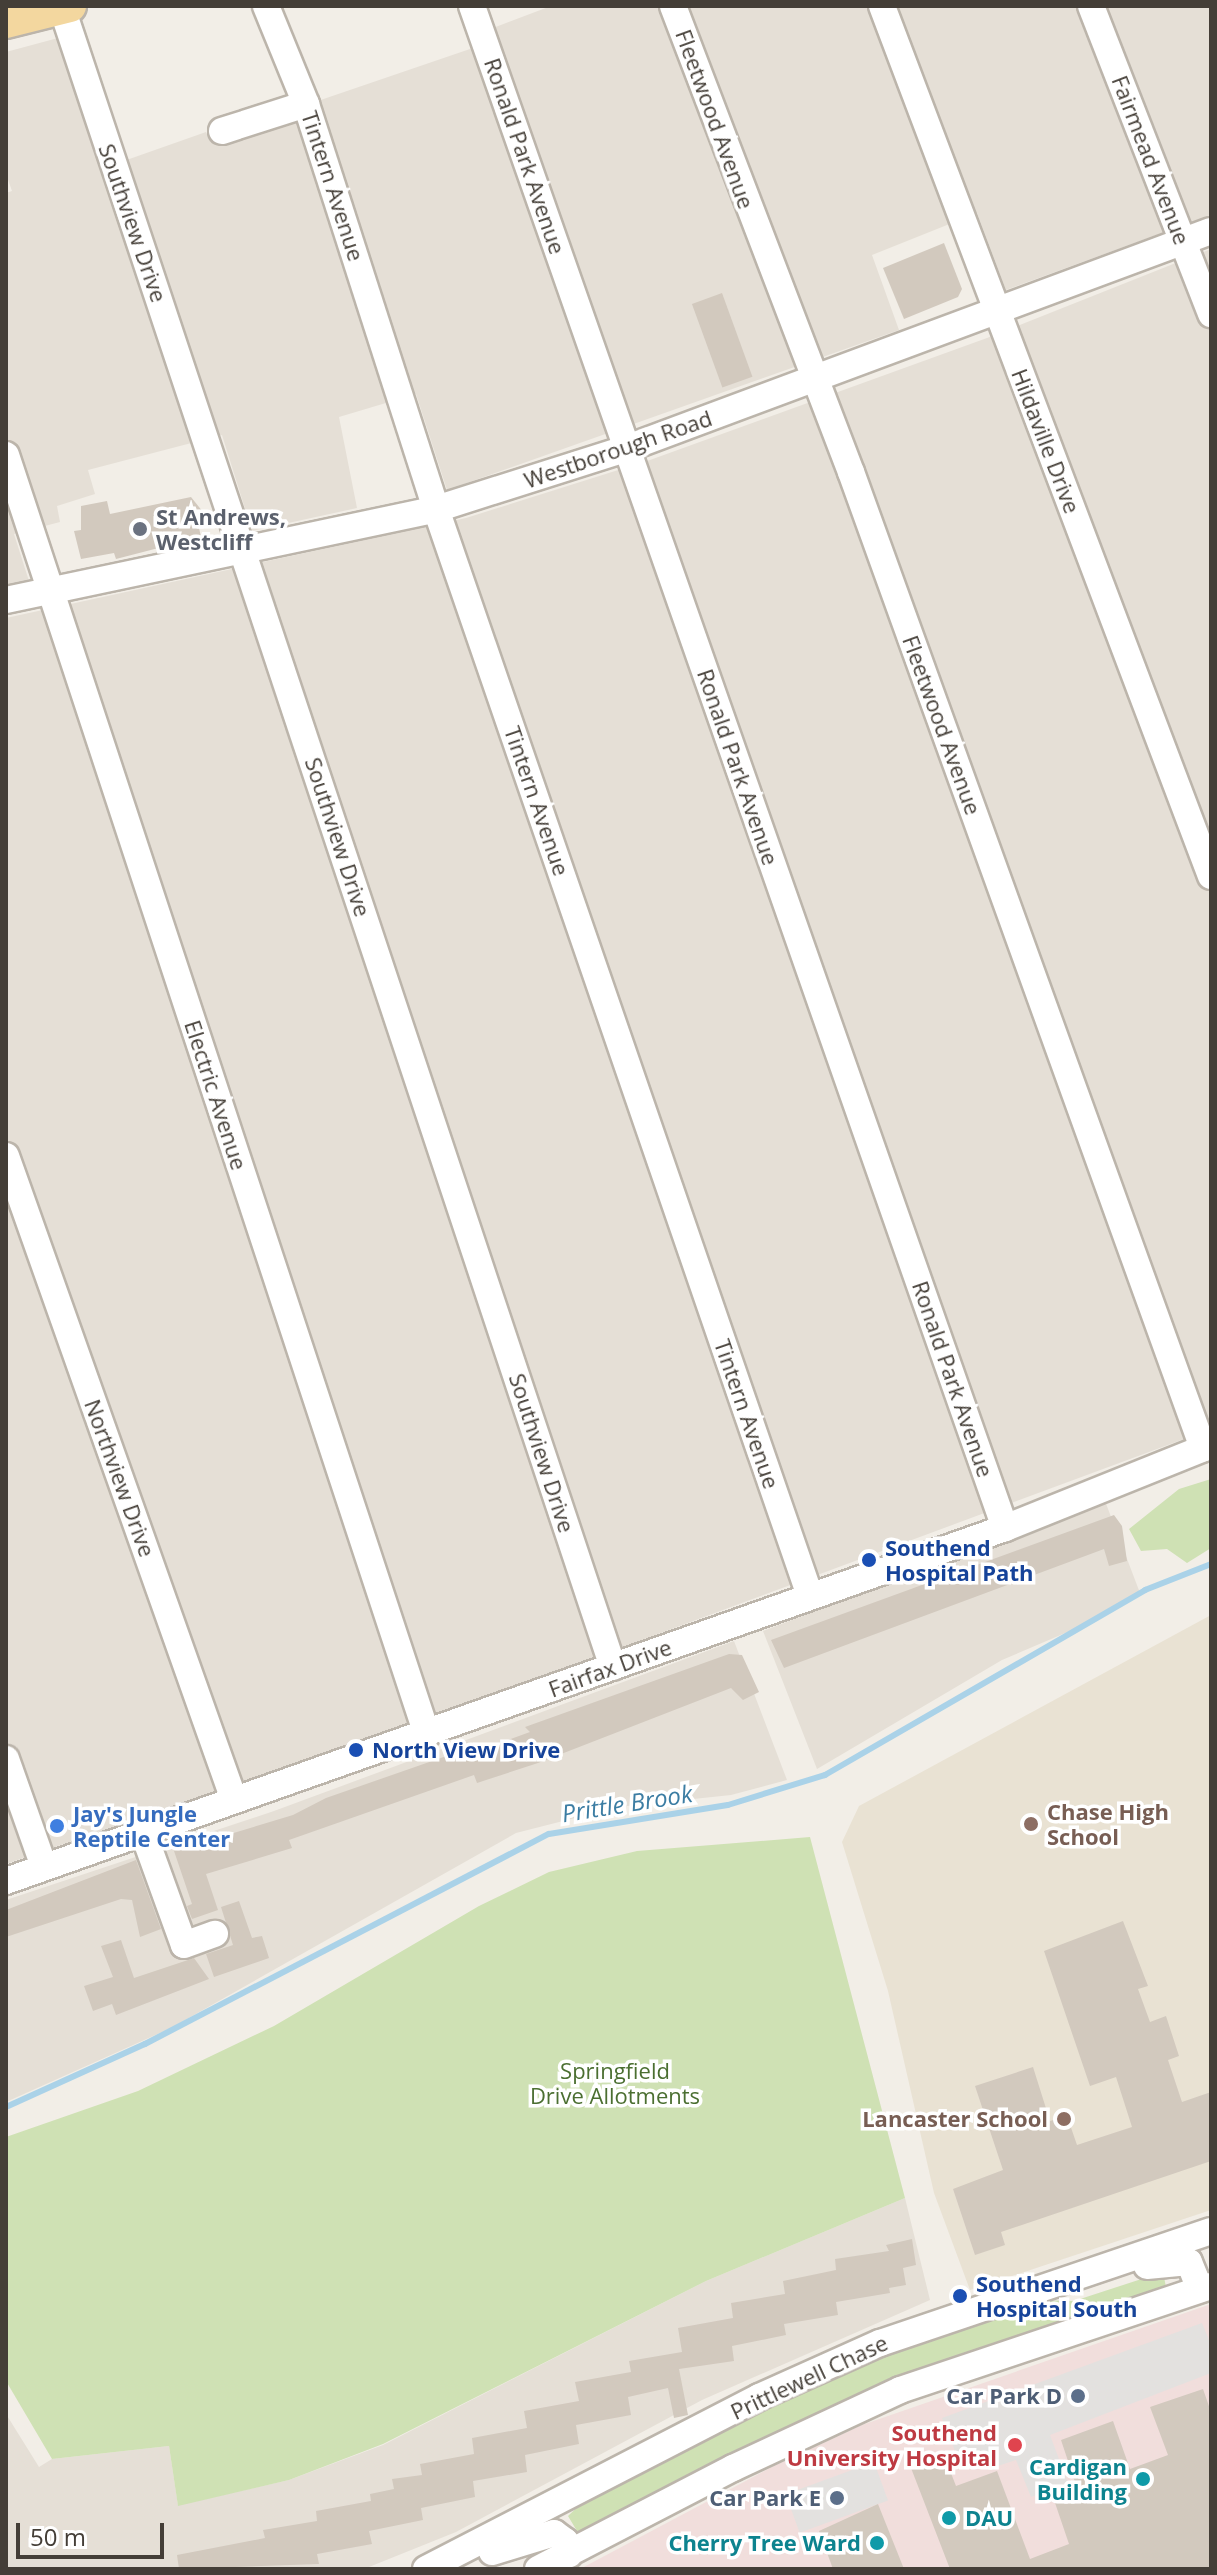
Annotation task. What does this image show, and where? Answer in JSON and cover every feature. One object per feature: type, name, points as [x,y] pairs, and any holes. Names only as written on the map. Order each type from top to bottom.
[{"type":"main road","points":[[6,22],[66,7]]},
{"type":"street","name":"Tintern Avenue","points":[[266,6],[306,104],[436,509],[810,1596]]},
{"type":"street","name":"Ronald Park Avenue","points":[[472,6],[1005,1528]]},
{"type":"street","name":"Fleetwood Avenue","points":[[673,6],[812,380],[851,472],[1207,1446]]},
{"type":"street","name":"Hildaville Drive","points":[[882,6],[1211,876]]},
{"type":"street","name":"Fairmead Avenue","points":[[1091,6],[1211,314]]},
{"type":"street","name":"Southview Drive","points":[[66,7],[613,1667]]},
{"type":"street","points":[[222,131],[306,104]]},
{"type":"street","name":"Westborough Road","points":[[6,600],[436,509],[625,449],[1211,231]]},
{"type":"street","name":"Electric Avenue","points":[[6,455],[427,1735]]},
{"type":"street","name":"Northview Drive","points":[[6,1156],[234,1800]]},
{"type":"street","name":"Fairfax Drive","points":[[6,1881],[427,1735],[1005,1528],[1207,1446]]},
{"type":"street","points":[[6,1759],[44,1867]]},
{"type":"street","points":[[143,1832],[184,1945],[215,1934]]},
{"type":"street","points":[[1178,2260],[1194,2240],[1211,2231]]},
{"type":"street","name":"Prittlewell Chase","points":[[430,2567],[564,2501],[759,2397],[880,2343],[1211,2231]]},
{"type":"street","points":[[554,2561],[733,2468],[900,2390],[1198,2290],[1189,2262],[1178,2260],[1094,2283],[1039,2289]]},
{"type":"street","points":[[548,2534],[550,2518],[564,2501]]},
{"type":"street","points":[[430,2567],[548,2534],[565,2541],[554,2561]]},
{"type":"shaded area","points":[[551,6],[1211,6],[1211,215],[1006,290],[977,213],[872,255],[899,330],[447,490],[416,394],[339,417],[357,508],[252,531],[222,435],[88,470],[95,494],[57,506],[60,522],[14,534],[29,581],[6,586],[6,193],[12,191],[6,174],[6,52],[58,38],[101,169],[206,132],[209,138],[470,49],[493,28]]},
{"type":"shaded area","points":[[1211,249],[1211,1429],[467,1705],[6,1864],[6,618],[466,518],[650,460],[987,338]]},
{"type":"shaded area","points":[[1105,1501],[1140,1593],[1091,1622],[1002,1660],[817,1769],[763,1631]]},
{"type":"shaded area","points":[[1211,1615],[1211,2210],[970,2290],[934,2193],[888,1991],[842,1842],[859,1806]]},
{"type":"shaded area","points":[[734,1641],[787,1780],[731,1795],[618,1807],[516,1833],[171,2028],[6,2102],[6,1900],[274,1811]]},
{"type":"shaded area","points":[[905,2198],[930,2300],[702,2400],[456,2532],[364,2569],[6,2569],[6,2414],[39,2467],[52,2459],[169,2446],[178,2505],[289,2480],[383,2445],[706,2281]]},
{"type":"shaded area","name":"Southend University Hospital","points":[[1211,2304],[1211,2569],[580,2569],[774,2466],[862,2425]]},
{"type":"shaded area","name":"Car Park D","points":[[1202,2323],[1211,2345],[1211,2373],[1050,2435],[1068,2483],[1031,2497],[1016,2460],[992,2468],[988,2456],[961,2466],[942,2418]]},
{"type":"shaded area","name":"Car Park E","points":[[874,2462],[888,2501],[800,2533],[786,2494]]},
{"type":"green space","points":[[1211,1479],[1211,1548],[1187,1563],[1167,1549],[1141,1551],[1129,1529],[1179,1489]]},
{"type":"green space","name":"Springfield Drive Allotments","points":[[810,1837],[905,2198],[706,2281],[383,2444],[289,2480],[178,2506],[169,2446],[52,2459],[6,2381],[6,2137],[138,2091],[274,2026],[479,1906],[549,1872],[637,1851]]},
{"type":"green space","points":[[1163,2272],[1166,2287],[851,2400],[711,2463],[580,2536],[568,2516],[586,2499],[859,2363],[1036,2300],[1074,2301]]},
{"type":"building","points":[[944,243],[962,289],[958,297],[904,319],[883,268]]},
{"type":"building","points":[[722,293],[752,377],[722,388],[692,304]]},
{"type":"building","name":"St Andrews, Westcliff","points":[[191,497],[203,512],[206,527],[199,528],[201,537],[116,559],[114,553],[81,559],[74,531],[81,530],[81,506],[107,501],[110,514]]},
{"type":"building","points":[[1114,1515],[1122,1526],[1127,1561],[1109,1566],[1104,1549],[784,1668],[771,1640]]},
{"type":"building","points":[[729,1654],[742,1655],[759,1692],[743,1700],[731,1688],[538,1763],[477,1783],[474,1775],[289,1840],[292,1848],[206,1874],[218,1910],[192,1919],[187,1906],[192,1904],[174,1851],[293,1815],[326,1798],[481,1744],[492,1746],[530,1732],[525,1727]]},
{"type":"building","points":[[136,1860],[161,1929],[140,1937],[132,1900],[121,1899],[6,1937],[6,1910]]},
{"type":"building","points":[[239,1901],[252,1938],[262,1936],[269,1958],[214,1977],[206,1954],[233,1945],[221,1907]]},
{"type":"building","points":[[1123,1921],[1148,1986],[1138,1989],[1150,2022],[1166,2016],[1179,2056],[1168,2060],[1182,2102],[1211,2092],[1211,2161],[1001,2232],[1005,2245],[975,2255],[953,2189],[1003,2170],[975,2086],[1033,2067],[1050,2121],[1067,2116],[1077,2145],[1132,2127],[1116,2077],[1090,2086],[1044,1951]]},
{"type":"building","points":[[121,1940],[134,1978],[194,1958],[209,1979],[116,2015],[112,2004],[93,2011],[84,1986],[113,1977],[101,1946]]},
{"type":"building","points":[[912,2239],[916,2265],[903,2268],[906,2285],[889,2288],[890,2293],[836,2302],[838,2315],[784,2324],[786,2335],[732,2346],[734,2361],[679,2369],[688,2415],[674,2418],[668,2388],[628,2397],[631,2415],[576,2425],[579,2444],[525,2455],[527,2472],[473,2481],[475,2497],[421,2508],[423,2520],[369,2531],[372,2544],[317,2554],[319,2564],[179,2569],[177,2555],[265,2538],[263,2530],[317,2521],[316,2511],[371,2501],[370,2494],[394,2489],[392,2479],[422,2475],[420,2464],[474,2454],[472,2438],[527,2428],[524,2411],[579,2401],[575,2382],[631,2372],[629,2361],[682,2352],[678,2328],[733,2318],[731,2303],[785,2294],[783,2281],[836,2270],[835,2259],[889,2251],[886,2245]]},
{"type":"building","name":"Cardigan Building","points":[[1203,2389],[1211,2412],[1211,2569],[950,2569],[911,2468],[944,2455],[956,2486],[997,2471],[1030,2559],[1069,2544],[1053,2497],[1077,2488],[1061,2440],[1113,2421],[1130,2469],[1168,2455],[1150,2407]]},
{"type":"building","points":[[878,2504],[904,2569],[833,2569],[819,2531]]},
{"type":"waterway","name":"Prittle Brook","points":[[6,2107],[145,2044],[549,1834],[728,1805],[825,1775],[1145,1590],[1211,1564]]},
{"type":"place","name":"St Andrews, Westcliff","points":[[140,529]]},
{"type":"place","name":"Southend Hospital Path","points":[[869,1560]]},
{"type":"place","name":"North View Drive","points":[[356,1750]]},
{"type":"place","name":"Chase High School","points":[[1031,1824]]},
{"type":"place","name":"Jay's Jungle Reptile Center","points":[[57,1826]]},
{"type":"place","name":"Lancaster School","points":[[1064,2119]]},
{"type":"place","name":"Southend Hospital South","points":[[960,2296]]},
{"type":"place","name":"Car Park D","points":[[1078,2396]]},
{"type":"place","name":"Southend University Hospital","points":[[1015,2445]]},
{"type":"place","name":"Cardigan Building","points":[[1143,2479]]},
{"type":"place","name":"Car Park E","points":[[837,2498]]},
{"type":"place","name":"DAU","points":[[949,2518]]},
{"type":"place","name":"Cherry Tree Ward","points":[[877,2543]]}]
